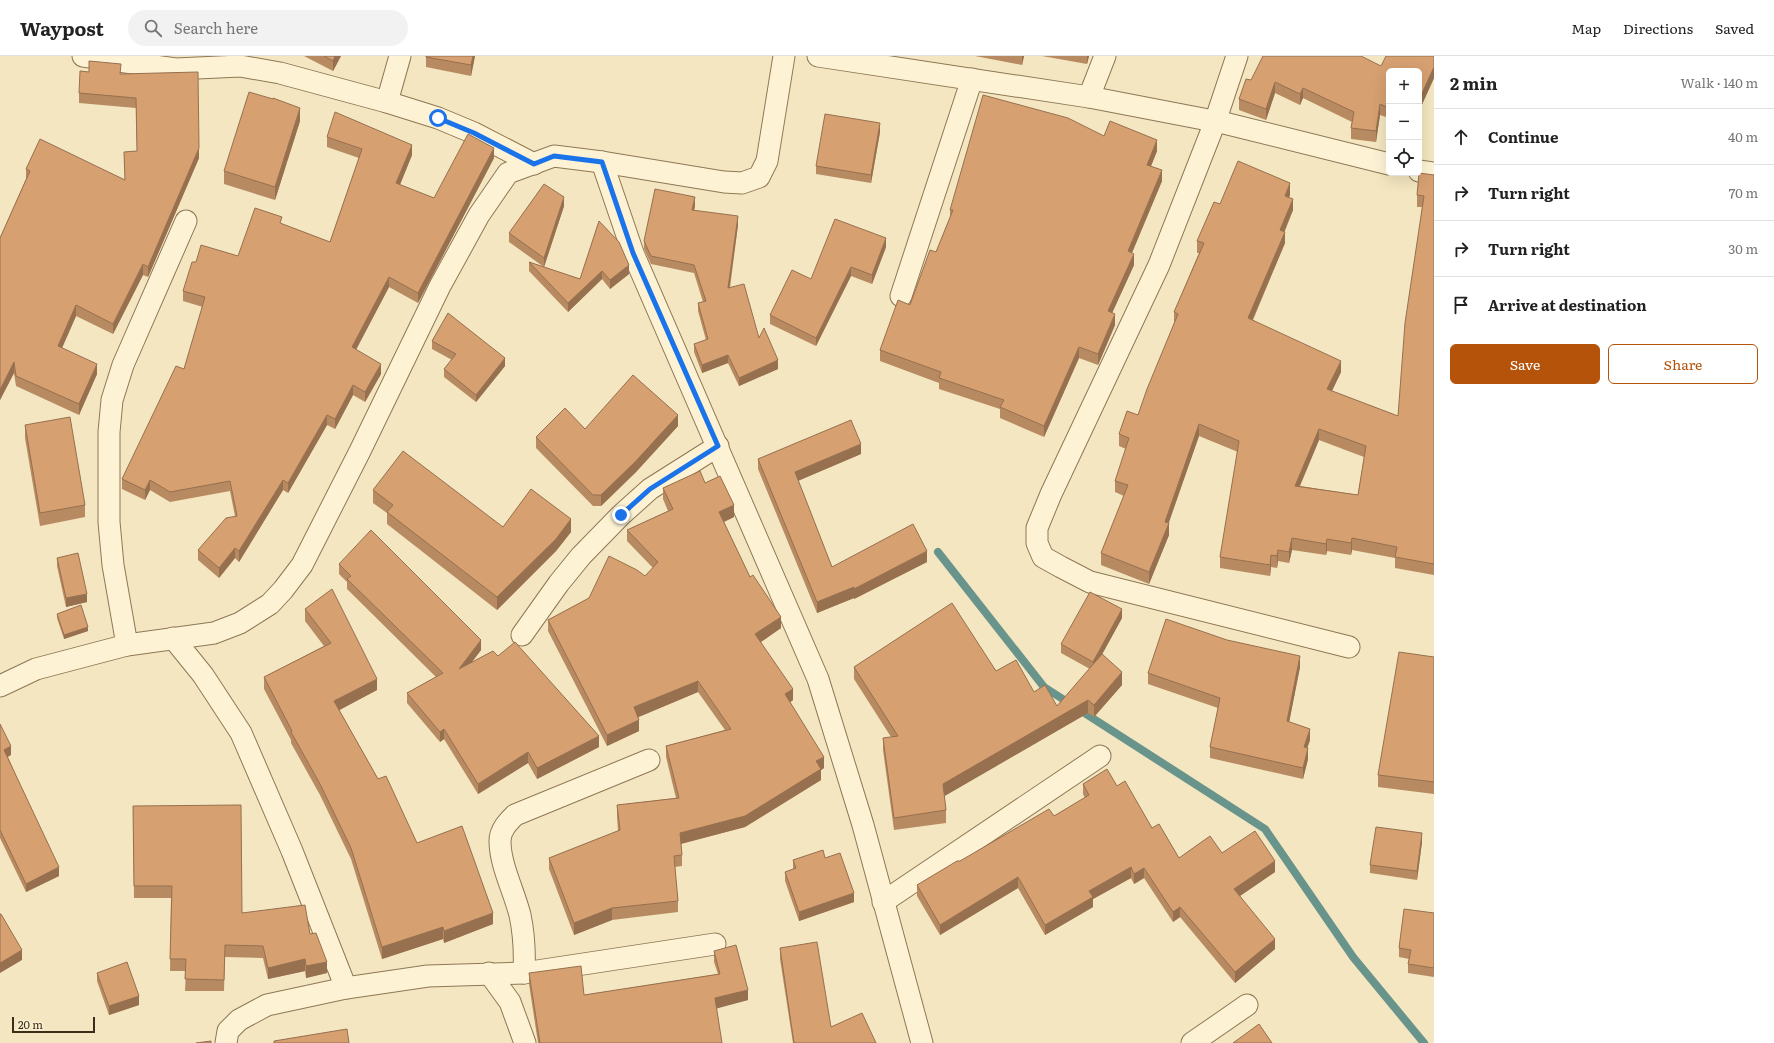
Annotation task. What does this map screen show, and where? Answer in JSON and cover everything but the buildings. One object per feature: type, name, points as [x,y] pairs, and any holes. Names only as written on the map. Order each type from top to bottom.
[{"type":"street","points":[[83,56],[176,69],[252,67],[280,73],[387,102],[438,118],[474,133],[534,164]]},
{"type":"street","points":[[387,102],[400,56]]},
{"type":"street","points":[[0,686],[36,669],[127,645],[214,633],[240,623],[270,604],[302,565],[360,451],[440,286],[479,215],[508,173],[554,156],[602,162],[724,182],[742,183],[759,177],[767,161],[784,56]]},
{"type":"street","points":[[818,56],[1089,97],[1215,122],[1386,163]]},
{"type":"street","points":[[1089,97],[1105,56]]},
{"type":"street","points":[[1237,56],[1215,122],[1159,266],[1051,494],[1037,528],[1037,543],[1043,556],[1090,582],[1349,648]]},
{"type":"street","points":[[901,296],[972,79]]},
{"type":"street","points":[[602,162],[633,253],[818,678],[863,825],[922,1043]]},
{"type":"street","points":[[127,645],[113,565],[109,522],[109,432],[112,400],[123,365],[186,221]]},
{"type":"street","points":[[522,635],[559,583],[581,556],[621,515],[650,489],[718,446]]},
{"type":"street","points":[[173,638],[203,675],[241,733],[292,851],[346,988]]},
{"type":"street","points":[[883,902],[1100,756]]},
{"type":"street","points":[[524,973],[525,949],[520,914],[504,863],[500,840],[505,825],[515,815],[649,760]]},
{"type":"street","points":[[226,1043],[228,1031],[239,1020],[267,1005],[346,988],[428,976],[524,973],[715,944]]},
{"type":"street","points":[[489,973],[510,1002],[525,1043]]},
{"type":"street","points":[[1192,1043],[1246,1005]]},
{"type":"waterway","points":[[938,552],[1044,687],[1265,829],[1353,957],[1424,1043]]},
{"type":"route","points":[[438,118],[474,133],[534,164],[554,156],[602,162],[633,253],[718,446],[650,489],[621,515]]}]
